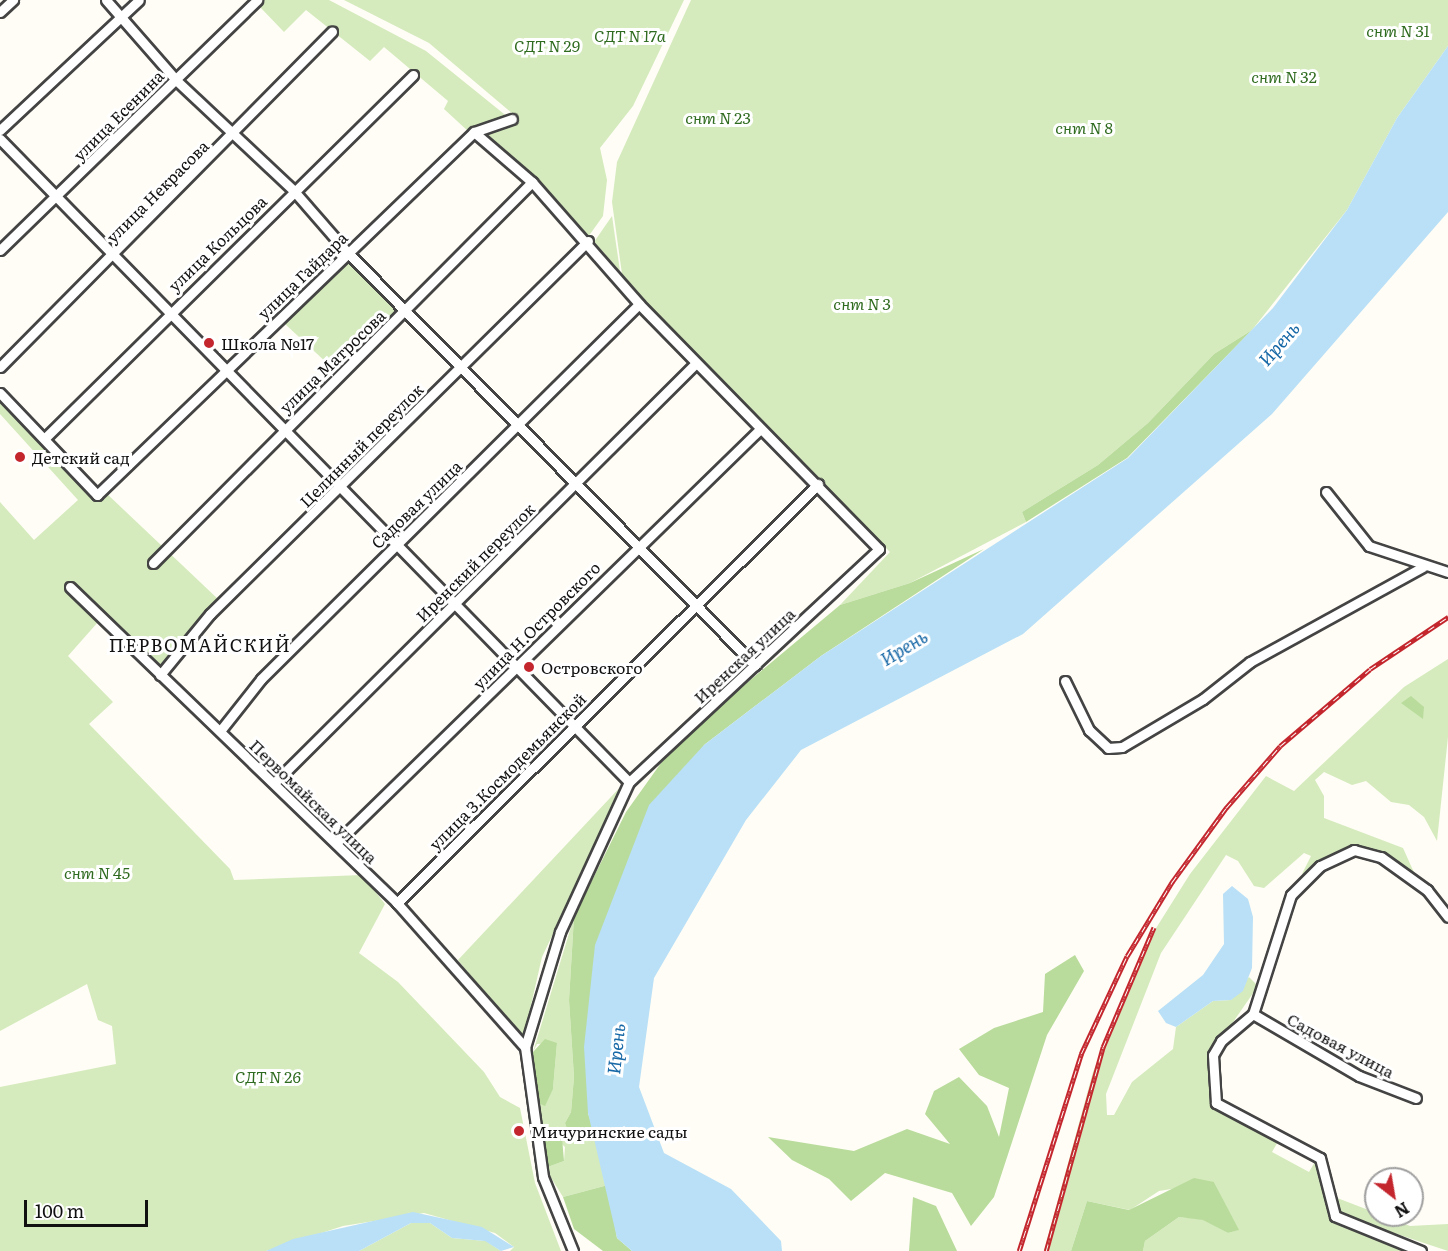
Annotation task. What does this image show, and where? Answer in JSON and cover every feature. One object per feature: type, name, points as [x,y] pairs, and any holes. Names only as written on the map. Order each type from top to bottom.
[{"type":"street","points":[[0,12],[13,0]]},
{"type":"street","points":[[106,0],[176,80],[294,190],[347,252],[578,481],[637,545],[755,664]]},
{"type":"street","points":[[0,130],[139,0]]},
{"type":"street","name":"улица Есенина","points":[[0,250],[257,0]]},
{"type":"street","name":"улица Некрасова","points":[[0,368],[234,136],[332,32]]},
{"type":"street","name":"улица Кольцова","points":[[45,438],[168,311],[413,75]]},
{"type":"street","name":"улица Гайдара","points":[[45,438],[97,495],[474,132],[512,119]]},
{"type":"street","points":[[474,132],[532,182],[588,241],[639,304],[759,430],[818,484]]},
{"type":"street","points":[[0,139],[226,371],[342,486],[516,667],[576,723],[628,782],[560,932],[525,1047],[543,1177],[573,1251]]},
{"type":"street","name":"улица Матросова","points":[[153,563],[283,428],[407,309],[532,182]]},
{"type":"street","name":"Целинный переулок","points":[[160,675],[210,614],[588,241]]},
{"type":"street","name":"Садовая улица","points":[[220,731],[261,679],[639,304]]},
{"type":"street","name":"Иренский переулок","points":[[275,782],[696,363]]},
{"type":"street","points":[[0,393],[45,438]]},
{"type":"street","name":"улица Н.Островского","points":[[336,843],[637,545],[759,430]]},
{"type":"street","name":"Иренская улица","points":[[628,782],[879,549],[818,484]]},
{"type":"street","name":"улица З.Космодемьянской","points":[[397,903],[818,484]]},
{"type":"street","points":[[1326,492],[1370,546],[1423,567],[1448,572]]},
{"type":"street","points":[[1065,681],[1098,739],[1108,748],[1130,743],[1203,699],[1250,662],[1423,567]]},
{"type":"street","name":"Первомайская улица","points":[[70,587],[275,782],[397,903],[525,1047]]},
{"type":"street","points":[[1421,1251],[1335,1215],[1320,1158],[1233,1115],[1216,1103],[1214,1055],[1221,1041],[1253,1014],[1292,895],[1320,866],[1354,850],[1381,857],[1444,904],[1448,917]]},
{"type":"street","name":"Садовая улица","points":[[1253,1014],[1359,1076],[1416,1098]]},
{"type":"green space","points":[[263,0],[329,0],[426,51],[509,118],[469,132],[444,109],[448,101],[384,47],[370,61],[306,10],[284,32],[258,5]]},
{"type":"green space","points":[[344,0],[684,0],[633,106],[600,148],[607,180],[603,216],[588,237],[482,133],[516,119],[513,114],[429,43]]},
{"type":"green space","points":[[691,0],[1448,0],[1448,46],[1397,118],[1347,210],[1252,330],[1214,354],[1148,423],[1098,465],[1022,512],[1026,522],[910,583],[840,605],[890,552],[698,360],[622,274],[612,202],[617,162]]},
{"type":"green space","points":[[612,216],[620,271],[594,242]]},
{"type":"green space","points":[[347,256],[403,309],[341,376],[284,323]]},
{"type":"green space","points":[[1252,330],[1127,458],[1026,522],[1022,512],[1098,465],[1148,423],[1214,354]]},
{"type":"green space","points":[[0,396],[97,500],[105,492],[219,600],[160,671],[68,589],[98,622],[68,656],[113,702],[89,724],[230,869],[234,880],[362,875],[385,904],[359,953],[398,982],[484,1072],[500,1097],[520,1108],[535,1183],[561,1251],[510,1251],[514,1247],[495,1233],[424,1213],[343,1226],[266,1251],[0,1251],[0,1087],[116,1064],[112,1026],[98,1020],[87,984],[0,1031],[0,502],[34,540],[78,500],[0,414]]},
{"type":"green space","points":[[984,549],[821,656],[704,745],[588,1113],[593,1129],[569,1134],[565,1123],[571,1112],[574,1077],[569,1000],[574,917],[626,812],[661,763],[724,702],[840,605],[910,583]]},
{"type":"green space","points":[[1448,659],[1448,737],[1437,841],[1424,817],[1409,805],[1391,802],[1366,781],[1352,785],[1324,772],[1315,780],[1324,796],[1324,818],[1403,848],[1416,877],[1356,846],[1302,874],[1311,856],[1304,853],[1264,888],[1254,886],[1238,861],[1226,855],[1161,953],[1106,1094],[1107,1115],[1114,1115],[1132,1082],[1173,1049],[1176,1027],[1213,1001],[1231,1000],[1249,977],[1258,986],[1211,1054],[1208,1082],[1214,1105],[1280,1138],[1272,1152],[1309,1172],[1316,1160],[1332,1217],[1421,1251],[1143,1251],[1145,1241],[1179,1217],[1203,1219],[1228,1233],[1238,1230],[1214,1182],[1159,1191],[1130,1210],[1087,1201],[1071,1251],[1044,1251],[1093,1072],[1153,933],[1190,874],[1266,776],[1294,791],[1404,687]]},
{"type":"green space","points":[[1411,696],[1424,707],[1423,719],[1401,703]]},
{"type":"green space","points":[[625,782],[542,957],[523,1040],[458,960]]},
{"type":"green space","points":[[574,917],[569,1000],[574,1077],[571,1112],[565,1123],[570,1134],[593,1129],[608,1185],[563,1197],[545,1168],[564,1161],[565,1147],[552,1135],[543,1142],[534,1101],[553,1089],[557,1043],[537,1044],[533,1052]]},
{"type":"green space","points":[[1075,955],[1084,971],[1047,1035],[994,1197],[971,1226],[952,1193],[885,1173],[851,1201],[829,1179],[792,1160],[768,1137],[854,1151],[907,1129],[950,1144],[925,1114],[934,1091],[959,1077],[987,1106],[999,1137],[1009,1088],[979,1075],[959,1049],[994,1028],[1043,1012],[1045,974]]},
{"type":"green space","points":[[545,1039],[557,1043],[553,1089],[545,1106],[534,1101],[533,1052]]},
{"type":"green space","points":[[551,1134],[562,1138],[564,1161],[545,1168],[543,1142]]},
{"type":"green space","points":[[1194,1178],[1214,1182],[1239,1230],[1228,1233],[1203,1220],[1179,1217],[1145,1241],[1143,1251],[1071,1251],[1087,1201],[1129,1210]]},
{"type":"green space","points":[[608,1185],[617,1238],[632,1251],[603,1251],[574,1229],[563,1197]]},
{"type":"green space","points":[[1332,1196],[1364,1208],[1364,1223],[1337,1214]]},
{"type":"green space","points":[[913,1197],[936,1206],[957,1251],[909,1251]]},
{"type":"green space","points":[[411,1223],[430,1223],[452,1238],[486,1241],[501,1251],[359,1251]]},
{"type":"green space","points":[[1448,1224],[1448,1251],[1376,1227],[1424,1227]]},
{"type":"water","name":"Ирень","points":[[1448,46],[1448,212],[1272,414],[1023,634],[801,750],[746,820],[654,978],[639,1087],[664,1153],[731,1189],[781,1241],[782,1251],[632,1251],[617,1238],[588,1113],[584,1047],[595,945],[649,805],[704,745],[821,656],[1128,458],[1273,308],[1347,210],[1397,118]]},
{"type":"water","points":[[1232,886],[1248,899],[1253,917],[1252,968],[1243,991],[1231,1000],[1213,1001],[1176,1027],[1166,1023],[1158,1011],[1203,975],[1224,944],[1223,894]]},
{"type":"water","points":[[413,1212],[482,1227],[514,1247],[501,1251],[485,1241],[452,1238],[430,1223],[411,1223],[359,1251],[266,1251],[293,1239]]},
{"type":"railway","points":[[1019,1251],[1081,1054],[1127,956],[1172,882],[1226,808],[1280,746],[1370,669],[1448,617]]},
{"type":"railway","points":[[1046,1251],[1103,1047],[1154,927]]},
{"type":"place","name":"Школа №17","points":[[209,343]]},
{"type":"place","name":"Детский сад","points":[[20,457]]},
{"type":"place","name":"Островского","points":[[529,667]]},
{"type":"place","name":"Мичуринские сады","points":[[519,1131]]},
{"type":"district","name":"ПЕРВОМАЙСКИЙ","points":[[200,645]]},
{"type":"park label","name":"снт N 31","points":[[1398,30]]},
{"type":"park label","name":"СДТ N 17а","points":[[630,35]]},
{"type":"park label","name":"СДТ N 29","points":[[547,45]]},
{"type":"park label","name":"снт N 32","points":[[1284,76]]},
{"type":"park label","name":"снт N 23","points":[[718,117]]},
{"type":"park label","name":"снт N 8","points":[[1084,127]]},
{"type":"park label","name":"снт N 3","points":[[862,303]]},
{"type":"park label","name":"снт N 45","points":[[97,872]]},
{"type":"park label","name":"СДТ N 26","points":[[268,1076]]}]
